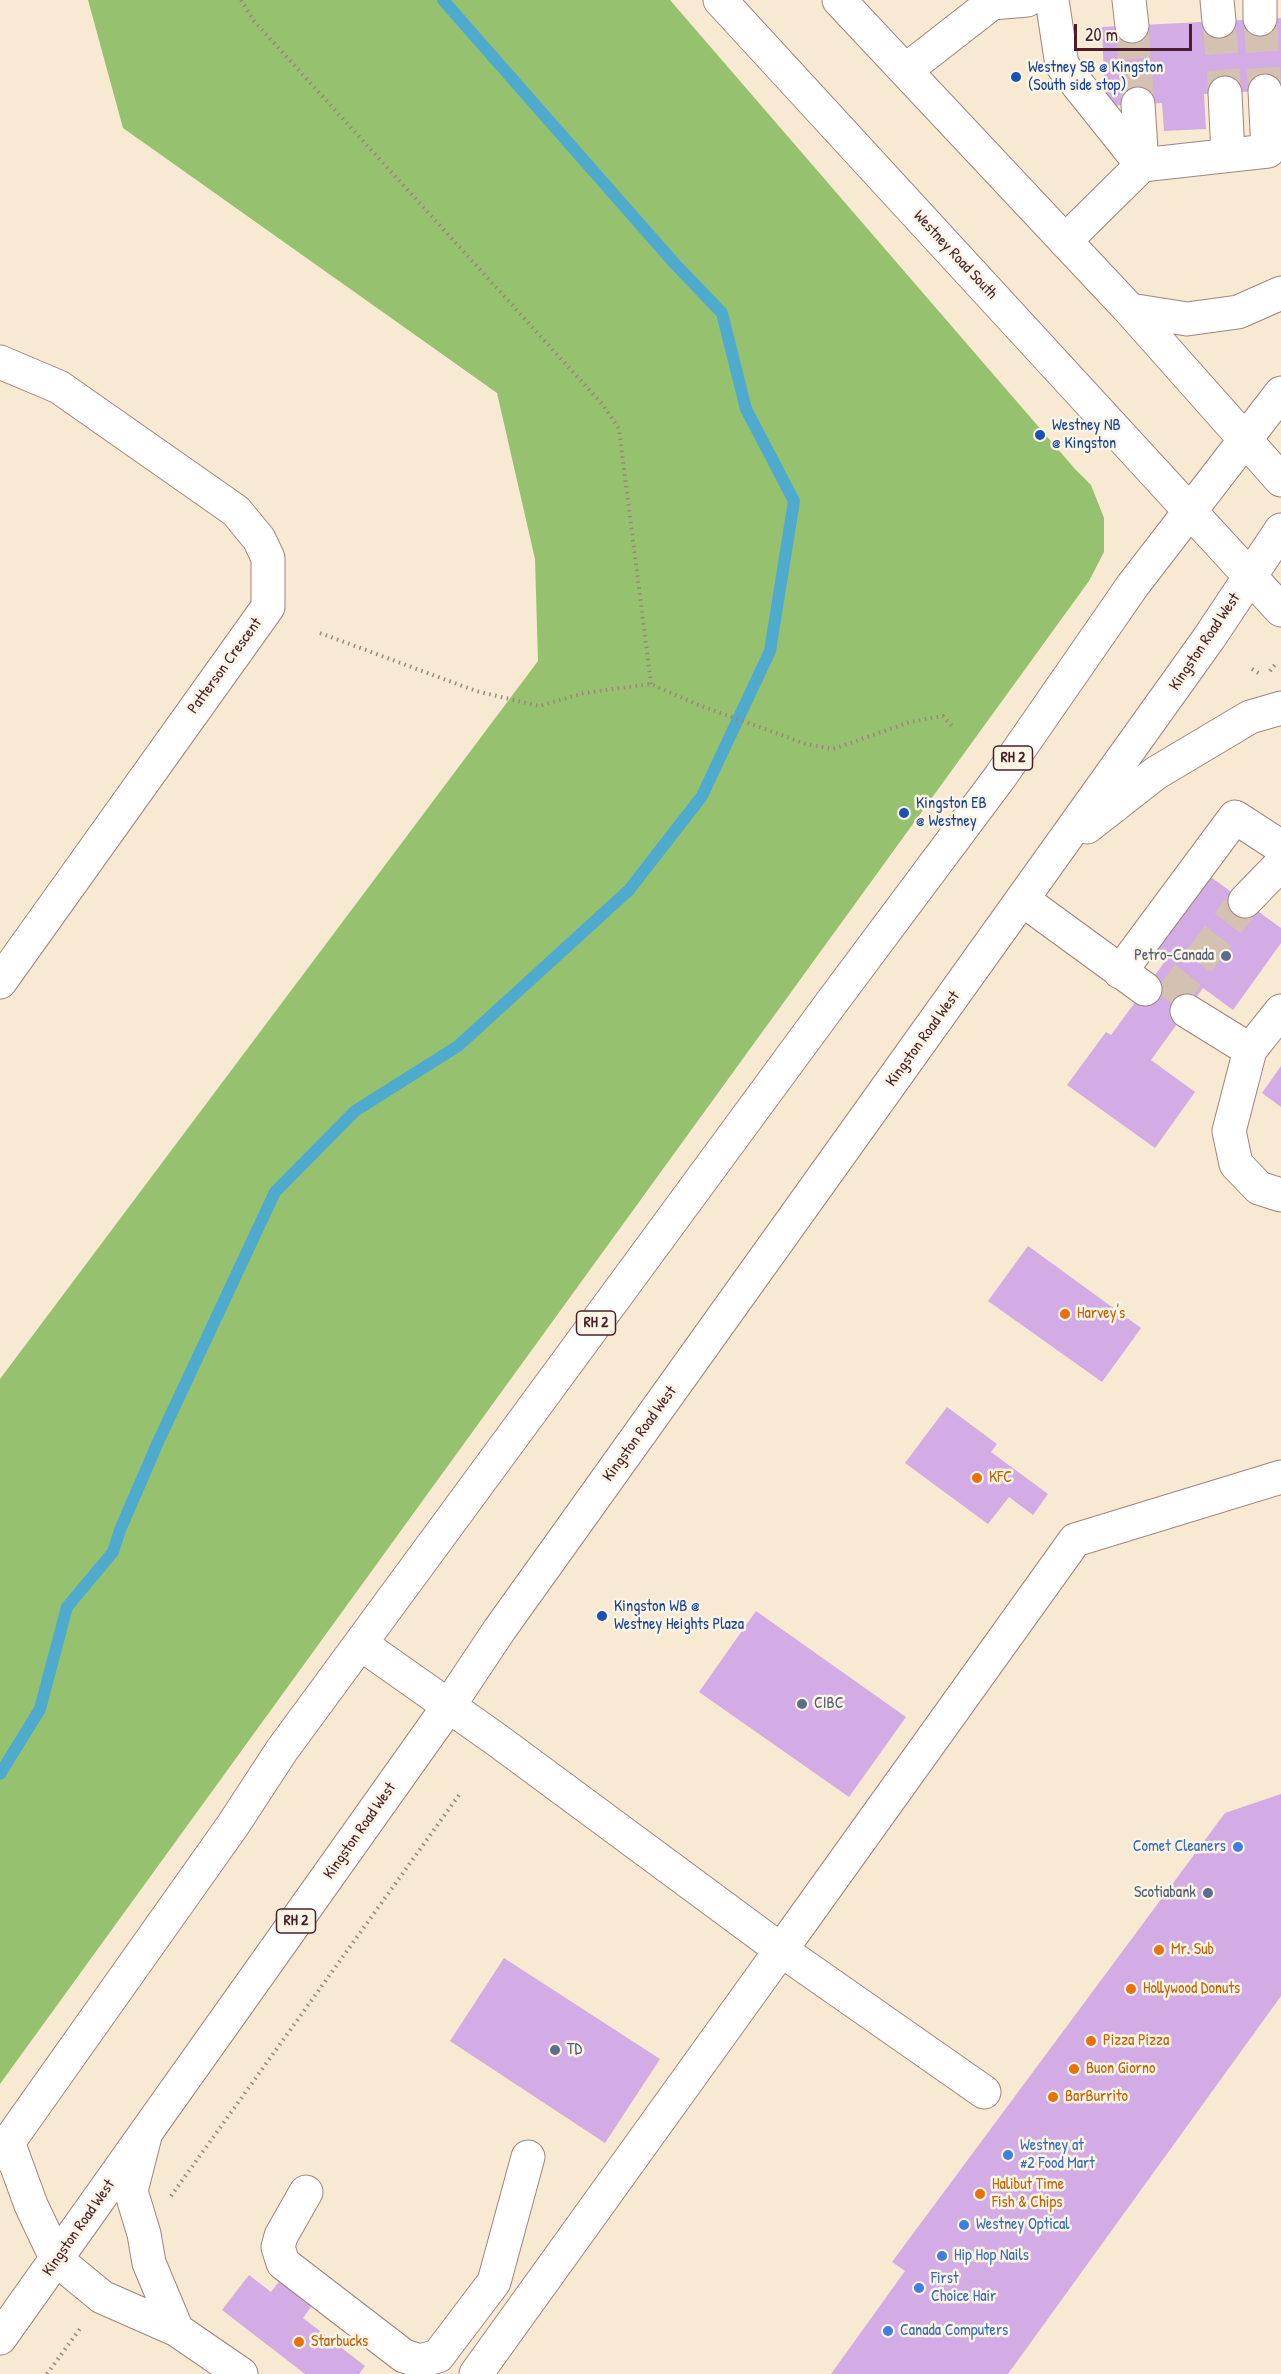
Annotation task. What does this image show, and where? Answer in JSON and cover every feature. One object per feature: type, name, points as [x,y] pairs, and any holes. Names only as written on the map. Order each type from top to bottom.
[{"type":"main road","name":"Westney Road South","points":[[720,0],[1281,609]]},
{"type":"main road","points":[[839,0],[1130,310],[1281,480]]},
{"type":"main road","points":[[906,70],[992,3],[1027,0]]},
{"type":"main road","points":[[1052,0],[1062,65],[1142,165]]},
{"type":"main road","points":[[1065,241],[1142,165],[1277,152],[1265,91]]},
{"type":"main road","points":[[1225,93],[1228,155]]},
{"type":"main road","points":[[1138,104],[1142,165]]},
{"type":"main road","points":[[1130,310],[1187,320],[1238,312],[1281,293]]},
{"type":"main road","name":"Patterson Crescent","points":[[0,362],[59,387],[236,511],[259,540],[268,558],[268,607],[0,982]]},
{"type":"main road","name":"RH 2","points":[[4,2148],[233,1825],[282,1750],[825,1011],[1000,777],[1133,585],[1281,393]]},
{"type":"main road","name":"Kingston Road West","points":[[0,2338],[448,1707],[500,1629],[1209,638],[1281,530]]},
{"type":"main road","points":[[1060,848],[1156,773],[1250,717],[1281,708]]},
{"type":"main road","points":[[1023,900],[1132,980],[1235,817],[1281,846]]},
{"type":"main road","points":[[1245,901],[1281,864]]},
{"type":"main road","points":[[1187,1011],[1250,1050]]},
{"type":"main road","points":[[1281,1011],[1250,1050],[1229,1131],[1236,1164],[1259,1188],[1281,1195]]},
{"type":"main road","points":[[476,2374],[1075,1540],[1281,1477]]},
{"type":"main road","points":[[361,1644],[497,1740],[781,1950],[984,2092]]},
{"type":"main road","points":[[145,2136],[131,2191],[144,2234],[149,2263],[177,2330]]},
{"type":"main road","points":[[4,2148],[57,2260],[102,2297],[177,2330],[241,2374]]},
{"type":"main road","points":[[306,2192],[281,2236],[278,2247],[283,2263],[404,2356],[420,2361],[438,2356],[494,2282],[528,2157]]},
{"type":"path","points":[[242,0],[254,21],[603,405],[619,429],[651,684]]},
{"type":"path","points":[[320,633],[476,691],[539,706],[584,693],[651,684],[696,704],[806,744],[833,749],[910,722],[943,716],[952,726]]},
{"type":"path","points":[[144,2234],[459,1795]]},
{"type":"path","points":[[47,2374],[102,2297]]},
{"type":"green space","points":[[88,0],[670,0],[1091,485],[1104,518],[1104,552],[1089,581],[0,2084],[0,1379],[538,661],[535,559],[497,393],[123,128]]},
{"type":"building","points":[[1281,18],[1281,90],[1204,94],[1206,129],[1164,131],[1162,103],[1105,106],[1102,27]]},
{"type":"building","points":[[1201,870],[1281,928],[1281,943],[1233,1010],[1203,988],[1151,1060],[1195,1092],[1155,1148],[1067,1085],[1106,1032],[1111,1035],[1166,960],[1147,945]]},
{"type":"building","points":[[1281,1066],[1281,1107],[1262,1093]]},
{"type":"building","name":"Harvey's","points":[[1028,1246],[1141,1328],[1102,1382],[988,1301]]},
{"type":"building","name":"KFC","points":[[947,1407],[997,1444],[991,1452],[1048,1494],[1033,1515],[1009,1497],[988,1524],[905,1463]]},
{"type":"building","name":"CIBC","points":[[756,1611],[906,1717],[849,1797],[699,1692]]},
{"type":"building","points":[[1281,1794],[1281,1996],[1008,2374],[831,2374],[905,2271],[892,2262],[1225,1813]]},
{"type":"building","name":"TD","points":[[504,1958],[660,2059],[605,2143],[450,2041]]},
{"type":"building","name":"Starbucks","points":[[249,2275],[271,2292],[281,2279],[313,2304],[303,2318],[365,2366],[359,2374],[305,2374],[222,2310]]},
{"type":"waterway","points":[[0,1774],[40,1709],[67,1607],[113,1552],[120,1530],[158,1442],[275,1192],[355,1111],[458,1046],[629,890],[702,796],[770,651],[794,501],[746,409],[722,313],[675,264],[443,0]]},
{"type":"tunnel","points":[[1260,19],[1265,91]]},
{"type":"tunnel","points":[[1219,21],[1225,93]]},
{"type":"tunnel","points":[[1132,26],[1138,104]]},
{"type":"tunnel","points":[[1168,1001],[1245,901]]},
{"type":"place","name":"Westney SB @ Kingston (South side stop)","points":[[1016,77]]},
{"type":"place","name":"Westney NB @ Kingston","points":[[1040,435]]},
{"type":"place","name":"Kingston EB @ Westney","points":[[904,813]]},
{"type":"place","name":"Petro-Canada","points":[[1226,956]]},
{"type":"place","name":"Harvey's","points":[[1065,1314]]},
{"type":"place","name":"KFC","points":[[977,1478]]},
{"type":"place","name":"Kingston WB @ Westney Heights Plaza","points":[[602,1616]]},
{"type":"place","name":"CIBC","points":[[802,1704]]},
{"type":"place","name":"Comet Cleaners","points":[[1238,1847]]},
{"type":"place","name":"Scotiabank","points":[[1208,1893]]},
{"type":"place","name":"Mr. Sub","points":[[1159,1950]]},
{"type":"place","name":"Hollywood Donuts","points":[[1131,1989]]},
{"type":"place","name":"Pizza Pizza","points":[[1091,2041]]},
{"type":"place","name":"TD","points":[[555,2050]]},
{"type":"place","name":"Buon Giorno","points":[[1074,2069]]},
{"type":"place","name":"BarBurrito","points":[[1053,2097]]},
{"type":"place","name":"Westney at #2 Food Mart","points":[[1008,2155]]},
{"type":"place","name":"Halibut Time Fish & Chips","points":[[980,2194]]},
{"type":"place","name":"Westney Optical","points":[[964,2225]]},
{"type":"place","name":"Hip Hop Nails","points":[[942,2256]]},
{"type":"place","name":"First Choice Hair","points":[[919,2288]]},
{"type":"place","name":"Canada Computers","points":[[888,2331]]},
{"type":"place","name":"Starbucks","points":[[299,2342]]}]
